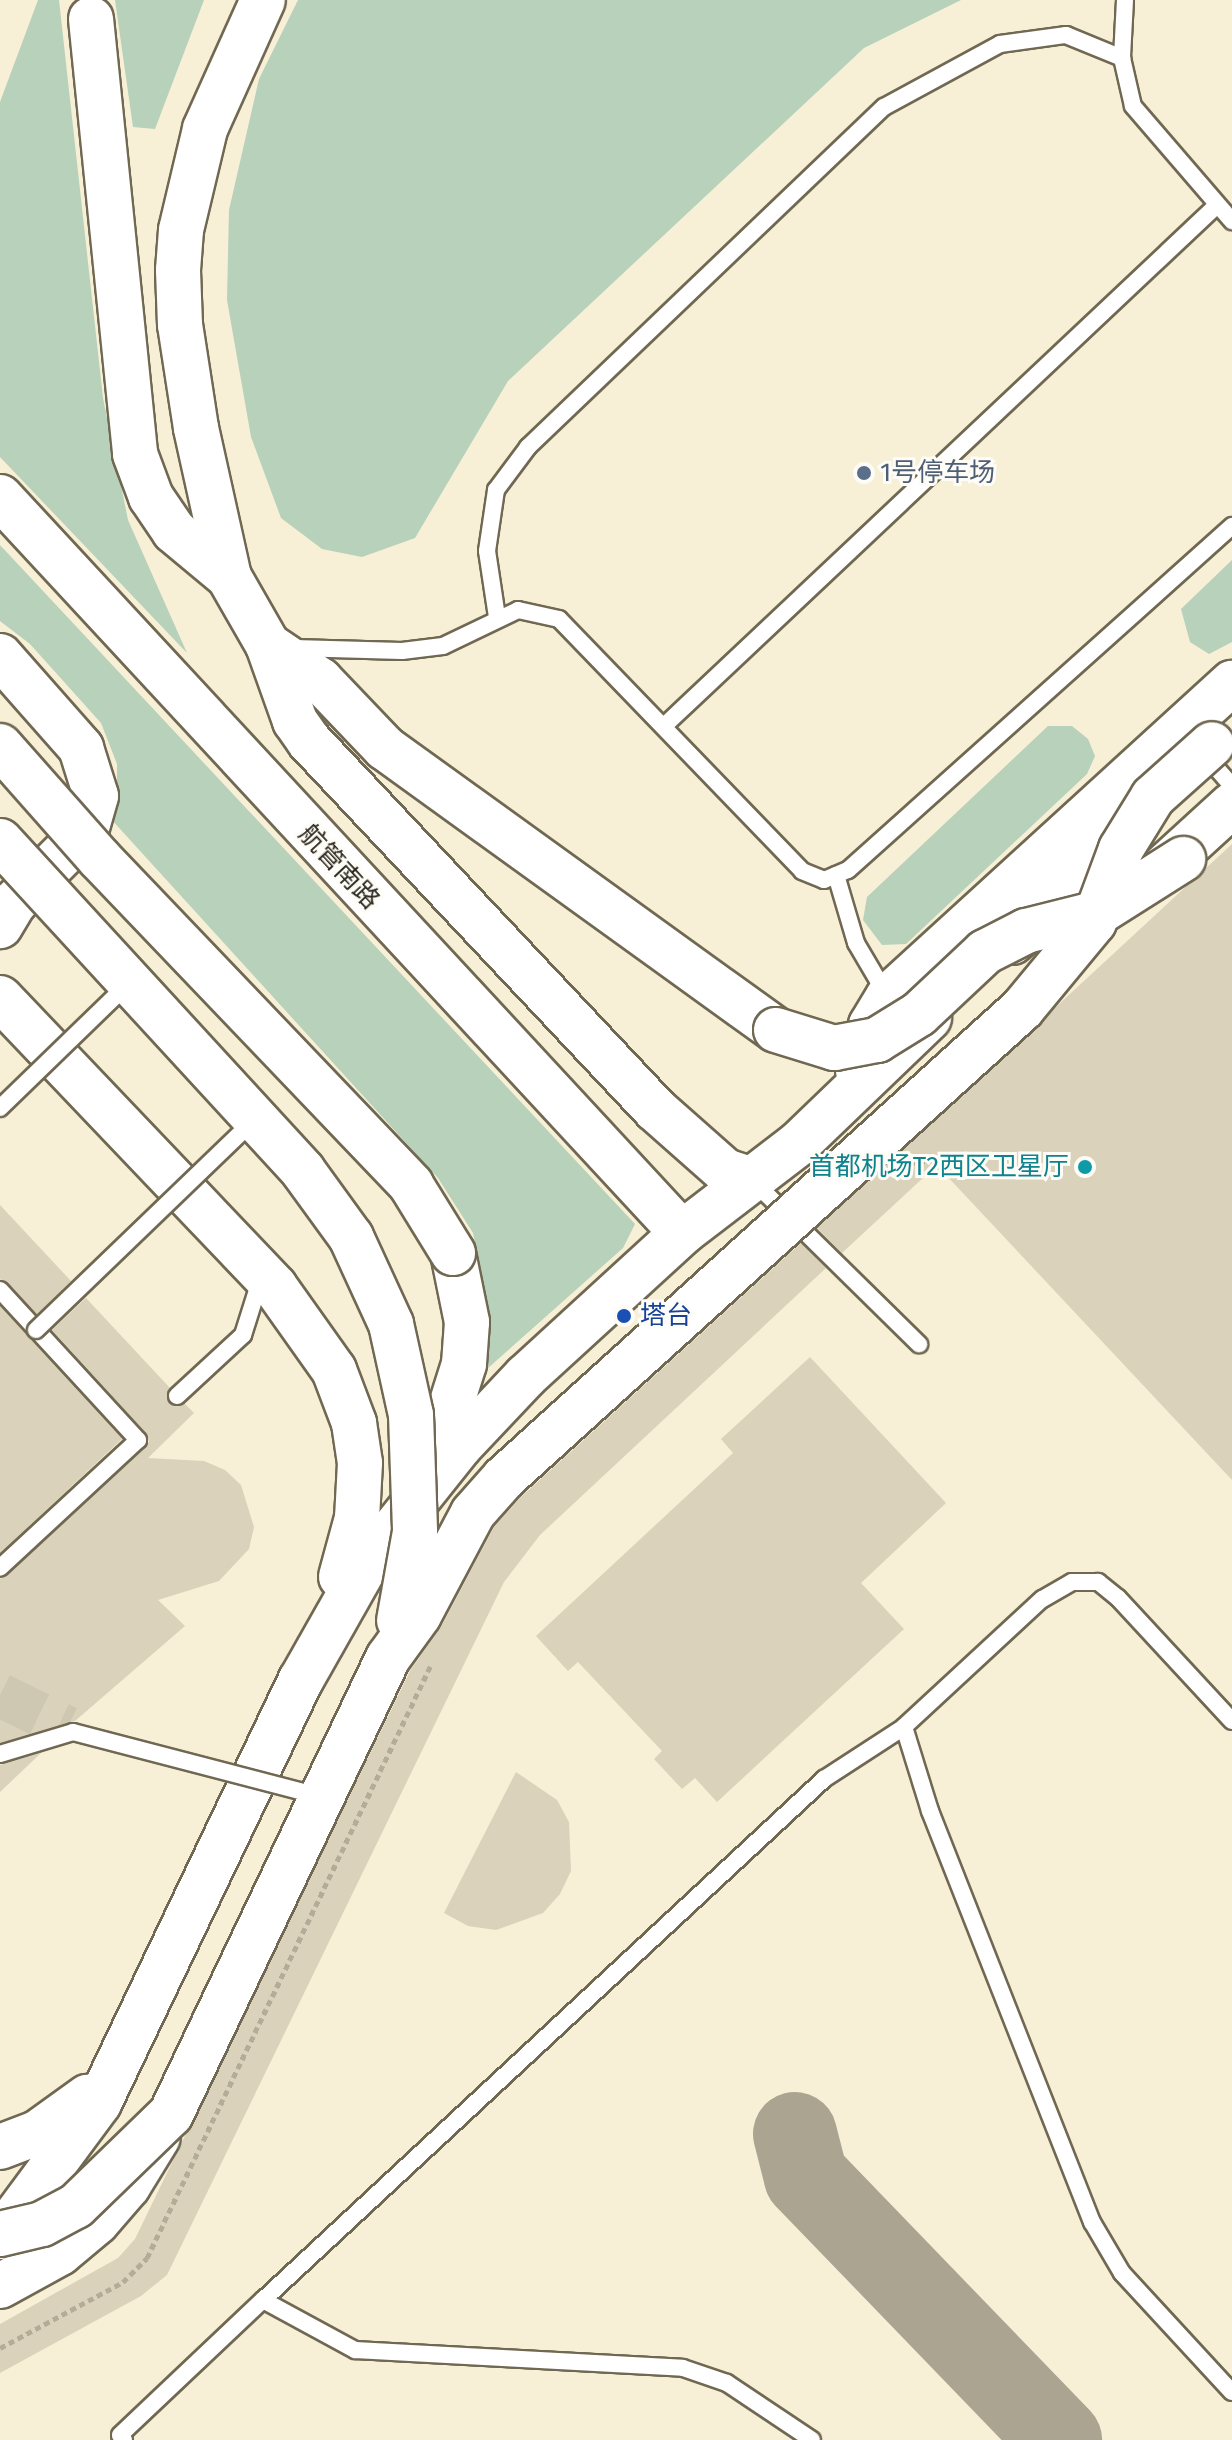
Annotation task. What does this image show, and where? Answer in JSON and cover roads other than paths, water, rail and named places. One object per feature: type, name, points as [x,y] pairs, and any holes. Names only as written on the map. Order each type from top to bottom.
[{"type":"street","points":[[263,0],[233,56],[205,129],[178,260],[186,373],[229,577],[268,645],[295,721],[315,748],[655,1109],[725,1171],[752,1180]]},
{"type":"street","points":[[91,19],[135,454],[165,521],[229,577]]},
{"type":"street","name":"航管南路","points":[[0,497],[682,1233]]},
{"type":"street","points":[[268,645],[320,680],[385,748],[776,1030],[834,1048],[877,1040],[919,1014],[1232,725]]},
{"type":"street","points":[[0,656],[81,748],[96,782],[95,809],[86,831],[5,913]]},
{"type":"street","points":[[843,1101],[855,1082],[871,1025],[888,997],[1232,683]]},
{"type":"street","points":[[0,746],[110,869],[411,1185],[437,1218],[453,1253],[467,1322],[459,1384],[446,1421],[301,1680]]},
{"type":"street","points":[[369,1560],[492,1410],[682,1233],[752,1180],[843,1101],[1224,762]]},
{"type":"street","points":[[1022,1009],[1098,913],[1121,849],[1153,797]]},
{"type":"street","points":[[843,1101],[948,1064],[1232,805]]},
{"type":"street","points":[[0,2286],[60,2253],[106,2213],[171,2114],[388,1658],[419,1615],[473,1513],[504,1478],[1022,1009],[1232,814]]},
{"type":"street","points":[[0,841],[321,1192],[351,1237],[379,1294],[398,1349],[415,1442],[413,1555],[388,1658]]},
{"type":"street","points":[[985,952],[1026,931],[1098,913],[1183,859]]},
{"type":"street","points":[[0,2236],[66,2149],[120,2062],[301,1680],[349,1555],[359,1496],[359,1454],[351,1412],[334,1370],[301,1317],[4,1000]]},
{"type":"street","points":[[67,1728],[256,1779]]},
{"type":"street","points":[[0,2147],[37,2133],[73,2109],[120,2062]]},
{"type":"street","points":[[0,2236],[42,2224],[76,2206],[171,2114]]},
{"type":"street","points":[[0,2209],[66,2149]]},
{"type":"lane","points":[[1125,0],[1122,58],[1133,106],[1232,221]]},
{"type":"lane","points":[[497,617],[487,551],[496,490],[528,447],[884,107],[1000,44],[1066,35],[1122,58]]},
{"type":"lane","points":[[664,726],[1217,205]]},
{"type":"lane","points":[[268,645],[402,651],[443,646],[497,617],[528,610],[559,619],[802,871],[824,880],[848,870],[1232,526]]},
{"type":"lane","points":[[1182,727],[1224,762]]},
{"type":"lane","points":[[836,875],[856,943],[888,997]]},
{"type":"lane","points":[[0,1108],[130,982]]},
{"type":"lane","points":[[36,1330],[255,1119]]},
{"type":"lane","points":[[752,1180],[919,1344]]},
{"type":"lane","points":[[177,1396],[243,1335],[262,1272]]},
{"type":"lane","points":[[0,1290],[138,1440],[0,1568]]},
{"type":"lane","points":[[121,2438],[263,2300],[824,1779],[904,1727],[1042,1599],[1072,1582],[1098,1582],[1118,1598],[1232,1721]]},
{"type":"lane","points":[[904,1727],[930,1811],[1092,2222],[1122,2273],[1232,2392]]},
{"type":"lane","points":[[0,1754],[73,1732],[323,1797]]},
{"type":"lane","points":[[263,2300],[355,2350],[683,2368],[727,2383],[812,2440]]},
{"type":"tunnel","points":[[0,1695],[67,1728]]},
{"type":"place","name":"1号停车场","points":[[864,473]]},
{"type":"place","name":"首都机场T2西区卫星厅","points":[[1085,1167]]},
{"type":"place","name":"塔台","points":[[624,1316]]}]
